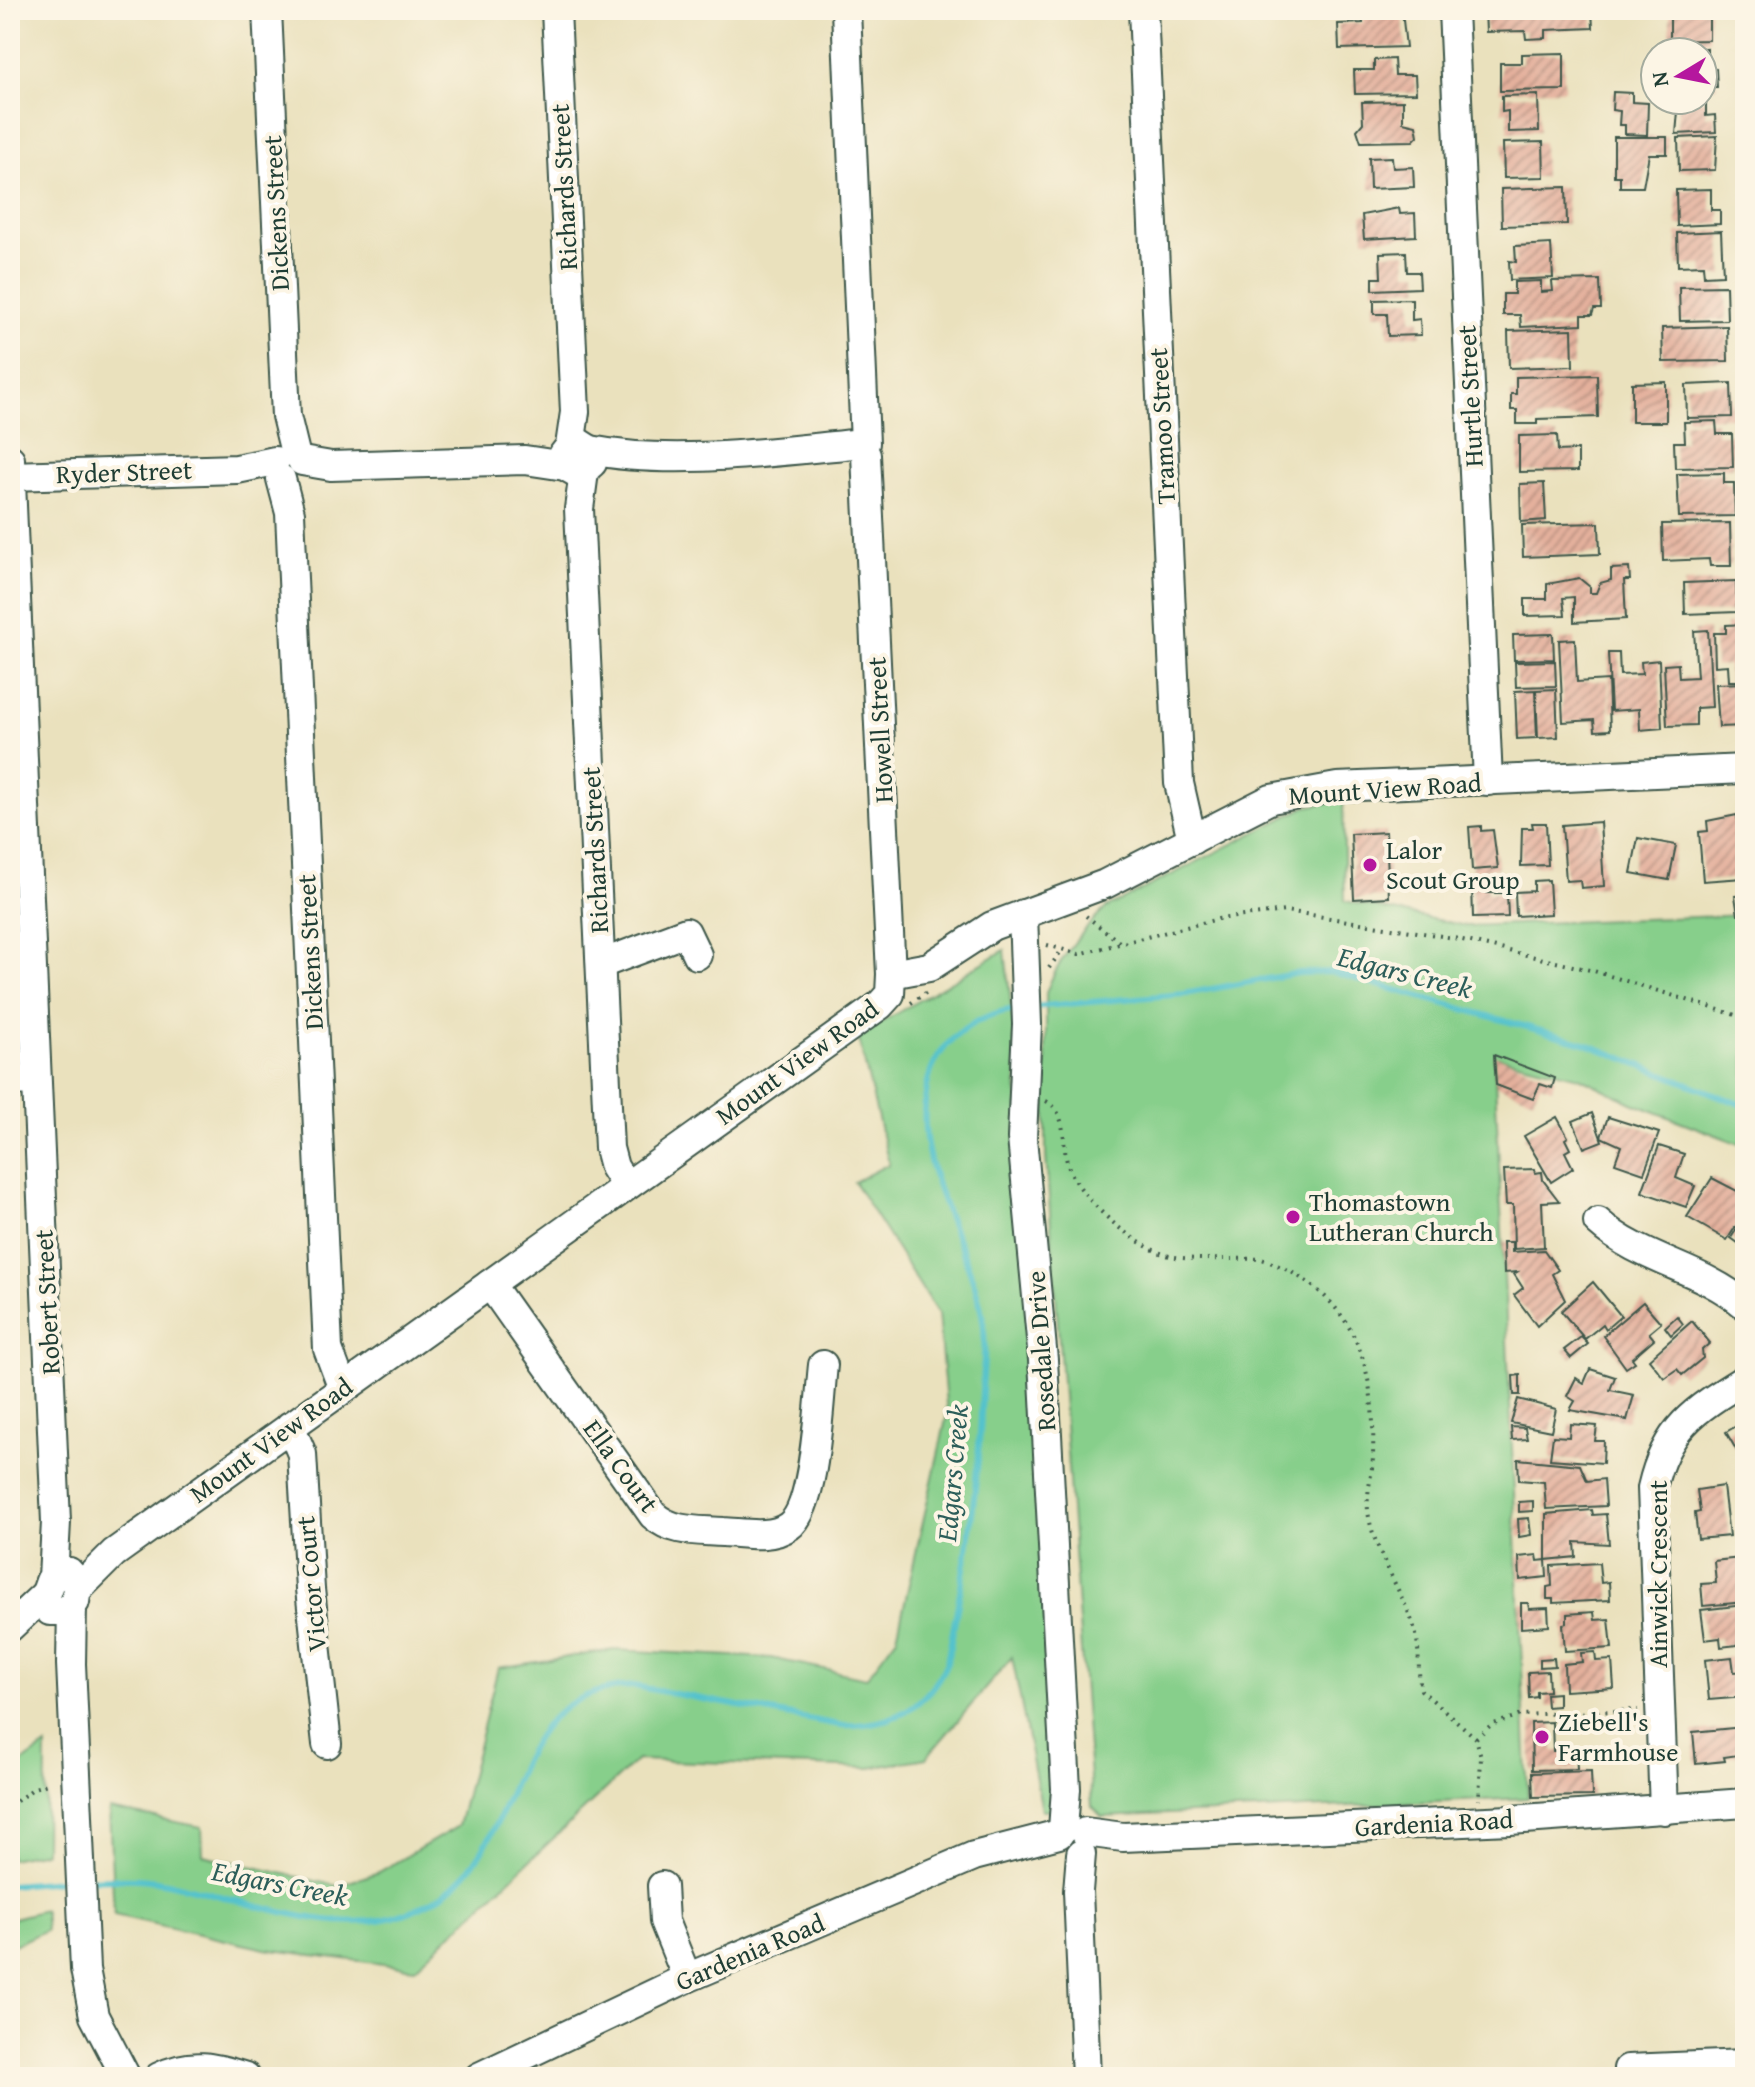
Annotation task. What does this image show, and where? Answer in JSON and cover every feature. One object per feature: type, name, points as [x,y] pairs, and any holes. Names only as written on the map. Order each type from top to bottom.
[{"type":"street","name":"Dickens Street","points":[[267,10],[328,1349],[343,1389]]},
{"type":"street","name":"Richards Street","points":[[556,10],[609,1148],[614,1167],[626,1186]]},
{"type":"street","name":"Howell Street","points":[[846,10],[864,415],[859,450],[868,487],[891,974]]},
{"type":"street","name":"Tramoo Street","points":[[1143,10],[1179,783],[1192,840]]},
{"type":"street","name":"Hurtle Street","points":[[1453,10],[1488,781]]},
{"type":"street","name":"Ryder Street","points":[[11,476],[859,450]]},
{"type":"street","name":"Robert Street","points":[[10,459],[23,1080],[61,1592],[71,1664],[89,1996],[94,2016],[126,2077]]},
{"type":"street","name":"Mount View Road","points":[[10,1627],[880,1005],[890,994],[891,974],[929,967],[992,926],[1072,897],[1271,799],[1303,791],[1745,769]]},
{"type":"street","name":"Rosedale Drive","points":[[1023,914],[1027,1024],[1022,1138],[1043,1360],[1066,1789],[1078,1891],[1086,2077]]},
{"type":"street","points":[[601,964],[686,932],[697,955]]},
{"type":"street","points":[[1598,1222],[1629,1246],[1697,1275],[1745,1305]]},
{"type":"street","name":"Ella Court","points":[[490,1284],[653,1515],[670,1527],[761,1534],[787,1528],[798,1519],[807,1495],[823,1365]]},
{"type":"street","name":"Ainwick Crescent","points":[[1664,1810],[1652,1488],[1665,1447],[1678,1428],[1694,1411],[1745,1379]]},
{"type":"street","name":"Victor Court","points":[[290,1426],[302,1454],[310,1589],[327,1744]]},
{"type":"street","name":"Gardenia Road","points":[[479,2077],[687,1978],[974,1856],[1026,1842],[1479,1821],[1745,1803]]},
{"type":"street","points":[[662,1886],[664,1921],[687,1978]]},
{"type":"street","points":[[1628,2069],[1745,2064]]},
{"type":"street","points":[[159,2077],[194,2066],[213,2066],[246,2077]]},
{"type":"path","points":[[1072,897],[1087,917],[1122,944]]},
{"type":"path","points":[[1062,950],[1079,954],[1245,914],[1286,911],[1428,932],[1581,968],[1745,1018]]},
{"type":"path","points":[[1043,1090],[1043,1099],[1055,1105],[1060,1115],[1067,1163],[1074,1180],[1102,1213],[1161,1254],[1262,1259],[1275,1264],[1297,1277],[1348,1321],[1365,1357],[1367,1375],[1374,1453],[1368,1511],[1419,1643],[1421,1690],[1476,1738],[1481,1757],[1479,1821]]},
{"type":"path","points":[[1476,1738],[1491,1725],[1520,1715],[1606,1714],[1640,1709]]},
{"type":"path","points":[[10,1806],[34,1788],[51,1783]]},
{"type":"green space","points":[[1343,800],[1345,901],[1466,926],[1745,915],[1745,1146],[1632,1103],[1579,1077],[1494,1056],[1528,1798],[1102,1817],[1092,1806],[1046,1156],[1046,993],[1056,969],[1071,947],[1106,908],[1305,807]]},
{"type":"green space","points":[[1005,950],[1014,1032],[1061,1809],[1042,1810],[1012,1657],[926,1758],[870,1768],[637,1760],[415,1968],[265,1949],[114,1915],[109,1809],[202,1827],[203,1855],[337,1886],[379,1872],[458,1826],[498,1668],[614,1650],[771,1658],[866,1678],[897,1637],[947,1415],[938,1314],[854,1182],[889,1164],[858,1036]]},
{"type":"green space","points":[[46,1746],[45,1852],[10,1859],[10,1771]]},
{"type":"green space","points":[[44,1910],[46,1930],[10,1947],[10,1919]]},
{"type":"building","points":[[1485,10],[1525,10],[1525,15],[1540,14],[1540,10],[1592,10],[1593,28],[1546,30],[1546,38],[1526,39],[1525,31],[1486,32]]},
{"type":"building","points":[[1670,10],[1709,10],[1709,36],[1670,36]]},
{"type":"building","points":[[1402,11],[1406,47],[1339,49],[1338,24],[1363,23],[1362,12]]},
{"type":"building","points":[[1564,53],[1564,90],[1500,91],[1500,63],[1522,63],[1522,54]]},
{"type":"building","points":[[1394,59],[1395,75],[1415,75],[1416,93],[1355,94],[1354,70],[1374,70],[1374,60]]},
{"type":"building","points":[[1613,92],[1632,93],[1632,102],[1639,102],[1639,116],[1648,116],[1647,135],[1625,134],[1625,125],[1619,125],[1620,111],[1612,110]]},
{"type":"building","points":[[1538,95],[1539,131],[1508,132],[1508,111],[1502,112],[1502,96]]},
{"type":"building","points":[[1403,101],[1403,122],[1416,125],[1418,136],[1413,141],[1361,142],[1357,130],[1363,123],[1362,102]]},
{"type":"building","points":[[1678,116],[1715,116],[1716,132],[1676,134]]},
{"type":"building","points":[[1717,136],[1715,170],[1679,171],[1678,138]]},
{"type":"building","points":[[1614,137],[1667,137],[1667,154],[1649,154],[1643,187],[1620,187],[1620,176],[1614,176]]},
{"type":"building","points":[[1543,142],[1544,177],[1504,178],[1503,143]]},
{"type":"building","points":[[1392,157],[1393,168],[1413,167],[1414,187],[1370,189],[1369,158]]},
{"type":"building","points":[[1566,187],[1567,224],[1502,226],[1501,189]]},
{"type":"building","points":[[1711,189],[1711,210],[1720,210],[1720,224],[1677,226],[1676,190]]},
{"type":"building","points":[[1399,208],[1400,214],[1415,213],[1416,236],[1364,239],[1362,215]]},
{"type":"building","points":[[1721,231],[1723,275],[1704,276],[1703,265],[1678,266],[1677,233]]},
{"type":"building","points":[[1551,244],[1553,278],[1510,280],[1509,261],[1516,262],[1515,246]]},
{"type":"building","points":[[1406,252],[1407,272],[1419,272],[1420,288],[1373,290],[1373,278],[1381,278],[1380,253]]},
{"type":"building","points":[[1600,280],[1601,309],[1594,309],[1592,315],[1582,315],[1582,324],[1521,327],[1520,315],[1503,315],[1503,294],[1514,294],[1514,282],[1541,281],[1541,292],[1553,291],[1552,281]]},
{"type":"building","points":[[1726,286],[1727,320],[1680,321],[1679,287]]},
{"type":"building","points":[[1412,299],[1412,320],[1420,319],[1421,335],[1388,336],[1387,314],[1374,314],[1374,300]]},
{"type":"building","points":[[1727,326],[1728,361],[1663,362],[1662,328]]},
{"type":"building","points":[[1572,329],[1573,366],[1509,368],[1508,331]]},
{"type":"building","points":[[1597,375],[1598,417],[1537,419],[1537,424],[1517,424],[1517,410],[1511,410],[1511,394],[1516,394],[1516,377]]},
{"type":"building","points":[[1666,382],[1666,422],[1632,422],[1632,383]]},
{"type":"building","points":[[1731,383],[1732,417],[1687,418],[1686,385]]},
{"type":"building","points":[[1716,421],[1717,434],[1732,434],[1733,467],[1675,468],[1674,442],[1685,442],[1684,422]]},
{"type":"building","points":[[1557,435],[1558,451],[1578,450],[1578,471],[1519,472],[1519,436]]},
{"type":"building","points":[[1724,473],[1724,483],[1734,483],[1735,516],[1679,517],[1677,474]]},
{"type":"building","points":[[1544,483],[1546,520],[1521,522],[1520,484]]},
{"type":"building","points":[[1599,523],[1600,554],[1523,557],[1522,525]]},
{"type":"building","points":[[1730,523],[1731,566],[1710,566],[1709,559],[1663,561],[1662,524]]},
{"type":"building","points":[[1629,568],[1630,580],[1624,580],[1626,619],[1574,622],[1574,597],[1563,598],[1565,615],[1525,616],[1525,599],[1547,599],[1547,584],[1579,578],[1590,587],[1590,593],[1596,593],[1600,583],[1611,580],[1611,569]]},
{"type":"building","points":[[1736,581],[1737,612],[1685,614],[1684,583]]},
{"type":"building","points":[[1745,624],[1745,681],[1729,681],[1728,665],[1715,666],[1714,633],[1726,633],[1726,625]]},
{"type":"building","points":[[1708,630],[1712,707],[1696,708],[1696,725],[1667,726],[1664,665],[1678,664],[1679,678],[1697,677],[1694,631]]},
{"type":"building","points":[[1553,634],[1554,659],[1514,660],[1513,635]]},
{"type":"building","points":[[1575,639],[1577,682],[1608,680],[1610,730],[1595,731],[1594,720],[1563,722],[1559,640]]},
{"type":"building","points":[[1608,653],[1619,653],[1620,675],[1642,674],[1641,662],[1659,660],[1662,728],[1640,730],[1639,709],[1611,711]]},
{"type":"building","points":[[1555,661],[1556,686],[1516,687],[1515,662]]},
{"type":"building","points":[[1745,683],[1745,726],[1719,727],[1716,684]]},
{"type":"building","points":[[1556,689],[1558,737],[1538,738],[1536,690]]},
{"type":"building","points":[[1535,690],[1537,738],[1517,739],[1515,691]]},
{"type":"building","points":[[1737,815],[1743,878],[1703,881],[1699,832],[1708,831],[1707,821]]},
{"type":"building","points":[[1600,822],[1604,886],[1581,888],[1580,880],[1566,881],[1562,825]]},
{"type":"building","points":[[1532,823],[1546,823],[1548,865],[1521,866],[1522,828],[1533,828]]},
{"type":"building","points":[[1481,826],[1481,831],[1493,830],[1498,868],[1472,870],[1469,827]]},
{"type":"building","name":"Lalor Scout Group","points":[[1386,832],[1389,897],[1354,899],[1351,834]]},
{"type":"building","points":[[1638,838],[1676,845],[1669,880],[1631,873]]},
{"type":"building","points":[[1549,880],[1551,914],[1516,916],[1515,892],[1534,891],[1534,881]]},
{"type":"building","points":[[1472,884],[1487,884],[1487,893],[1507,893],[1508,917],[1473,918]]},
{"type":"building","points":[[1745,895],[1745,915],[1738,915],[1735,896]]},
{"type":"building","points":[[1494,1055],[1555,1078],[1552,1088],[1540,1084],[1533,1099],[1496,1085]]},
{"type":"building","points":[[1592,1113],[1602,1141],[1584,1148],[1573,1121]]},
{"type":"building","points":[[1557,1117],[1568,1137],[1565,1139],[1570,1149],[1565,1152],[1573,1168],[1551,1182],[1524,1136]]},
{"type":"building","points":[[1608,1117],[1659,1133],[1644,1173],[1615,1163],[1621,1146],[1601,1137]]},
{"type":"building","points":[[1659,1146],[1684,1154],[1676,1178],[1695,1186],[1686,1207],[1642,1192]]},
{"type":"building","points":[[1534,1169],[1535,1173],[1542,1172],[1543,1180],[1559,1201],[1542,1202],[1544,1247],[1514,1249],[1513,1205],[1506,1205],[1504,1170]]},
{"type":"building","points":[[1712,1178],[1745,1195],[1745,1212],[1727,1240],[1687,1217]]},
{"type":"building","points":[[1745,1216],[1745,1248],[1731,1238]]},
{"type":"building","points":[[1503,1242],[1512,1242],[1512,1252],[1544,1250],[1558,1270],[1552,1274],[1565,1300],[1537,1326],[1514,1295],[1523,1288],[1514,1274],[1517,1272],[1504,1273]]},
{"type":"building","points":[[1593,1282],[1621,1316],[1606,1329],[1603,1324],[1585,1339],[1561,1311]]},
{"type":"building","points":[[1643,1302],[1661,1323],[1649,1333],[1654,1339],[1632,1358],[1635,1362],[1626,1368],[1603,1336]]},
{"type":"building","points":[[1677,1316],[1683,1324],[1671,1335],[1665,1327]]},
{"type":"building","points":[[1692,1321],[1710,1343],[1702,1350],[1703,1358],[1682,1375],[1677,1369],[1664,1378],[1649,1359]]},
{"type":"building","points":[[1581,1337],[1588,1344],[1571,1358],[1564,1350]]},
{"type":"building","points":[[1590,1369],[1615,1377],[1610,1390],[1634,1395],[1627,1420],[1570,1410],[1575,1401],[1567,1396],[1576,1378],[1584,1383]]},
{"type":"building","points":[[1520,1375],[1520,1395],[1514,1395],[1513,1376]]},
{"type":"building","points":[[1518,1399],[1556,1409],[1551,1431],[1511,1423]]},
{"type":"building","points":[[1745,1421],[1745,1465],[1726,1432]]},
{"type":"building","points":[[1570,1424],[1597,1426],[1595,1441],[1604,1441],[1603,1463],[1550,1459],[1553,1436],[1569,1437]]},
{"type":"building","points":[[1511,1427],[1525,1428],[1527,1439],[1512,1440]]},
{"type":"building","points":[[1518,1459],[1580,1465],[1587,1481],[1604,1479],[1606,1506],[1546,1509],[1544,1482],[1519,1480]]},
{"type":"building","points":[[1723,1486],[1729,1536],[1698,1539],[1695,1513],[1700,1512],[1697,1490]]},
{"type":"building","points":[[1533,1501],[1533,1511],[1519,1512],[1519,1502]]},
{"type":"building","points":[[1592,1510],[1593,1515],[1606,1514],[1609,1544],[1575,1542],[1576,1557],[1546,1560],[1546,1514]]},
{"type":"building","points":[[1529,1518],[1531,1535],[1519,1537],[1518,1519]]},
{"type":"building","points":[[1537,1555],[1538,1561],[1546,1560],[1547,1577],[1520,1580],[1519,1557]]},
{"type":"building","points":[[1740,1558],[1745,1602],[1703,1606],[1701,1584],[1716,1583],[1714,1561]]},
{"type":"building","points":[[1599,1563],[1601,1583],[1609,1582],[1610,1600],[1553,1603],[1553,1599],[1547,1599],[1547,1587],[1552,1586],[1551,1566]]},
{"type":"building","points":[[1521,1603],[1528,1603],[1529,1609],[1548,1608],[1549,1626],[1521,1628]]},
{"type":"building","points":[[1744,1605],[1745,1644],[1721,1647],[1720,1638],[1705,1640],[1701,1610]]},
{"type":"building","points":[[1594,1612],[1595,1620],[1609,1619],[1612,1648],[1565,1651],[1563,1624],[1567,1623],[1567,1614]]},
{"type":"building","points":[[1595,1652],[1596,1661],[1612,1660],[1614,1688],[1565,1691],[1564,1664],[1582,1662],[1581,1653]]},
{"type":"building","points":[[1732,1657],[1734,1672],[1745,1671],[1745,1697],[1709,1700],[1705,1660]]},
{"type":"building","points":[[1554,1658],[1555,1666],[1540,1667],[1540,1659]]},
{"type":"building","points":[[1548,1671],[1549,1691],[1537,1692],[1537,1697],[1529,1698],[1528,1672]]},
{"type":"building","points":[[1558,1693],[1558,1706],[1547,1707],[1546,1694]]},
{"type":"building","name":"Ziebell's Farmhouse","points":[[1552,1722],[1553,1751],[1576,1751],[1577,1769],[1532,1770],[1531,1723]]},
{"type":"building","points":[[1743,1727],[1745,1754],[1724,1757],[1725,1761],[1696,1764],[1693,1732]]},
{"type":"building","points":[[1591,1771],[1592,1796],[1533,1797],[1532,1773]]},
{"type":"waterway","name":"Edgars Creek","points":[[1032,1007],[1184,994],[1299,973],[1332,972],[1584,1043],[1745,1106]]},
{"type":"waterway","name":"Edgars Creek","points":[[89,1880],[153,1880],[317,1919],[348,1922],[378,1920],[420,1907],[458,1882],[480,1853],[541,1732],[563,1709],[593,1693],[634,1686],[839,1725],[874,1723],[904,1712],[917,1703],[947,1662],[954,1628],[974,1495],[984,1343],[982,1314],[975,1286],[943,1203],[927,1147],[924,1117],[927,1086],[939,1057],[959,1033],[986,1017],[1017,1009]]},
{"type":"waterway","name":"Edgars Creek","points":[[10,1885],[74,1880]]},
{"type":"place","name":"Lalor Scout Group","points":[[1370,865]]},
{"type":"place","name":"Thomastown Lutheran Church","points":[[1293,1217]]},
{"type":"place","name":"Ziebell's Farmhouse","points":[[1542,1737]]}]
